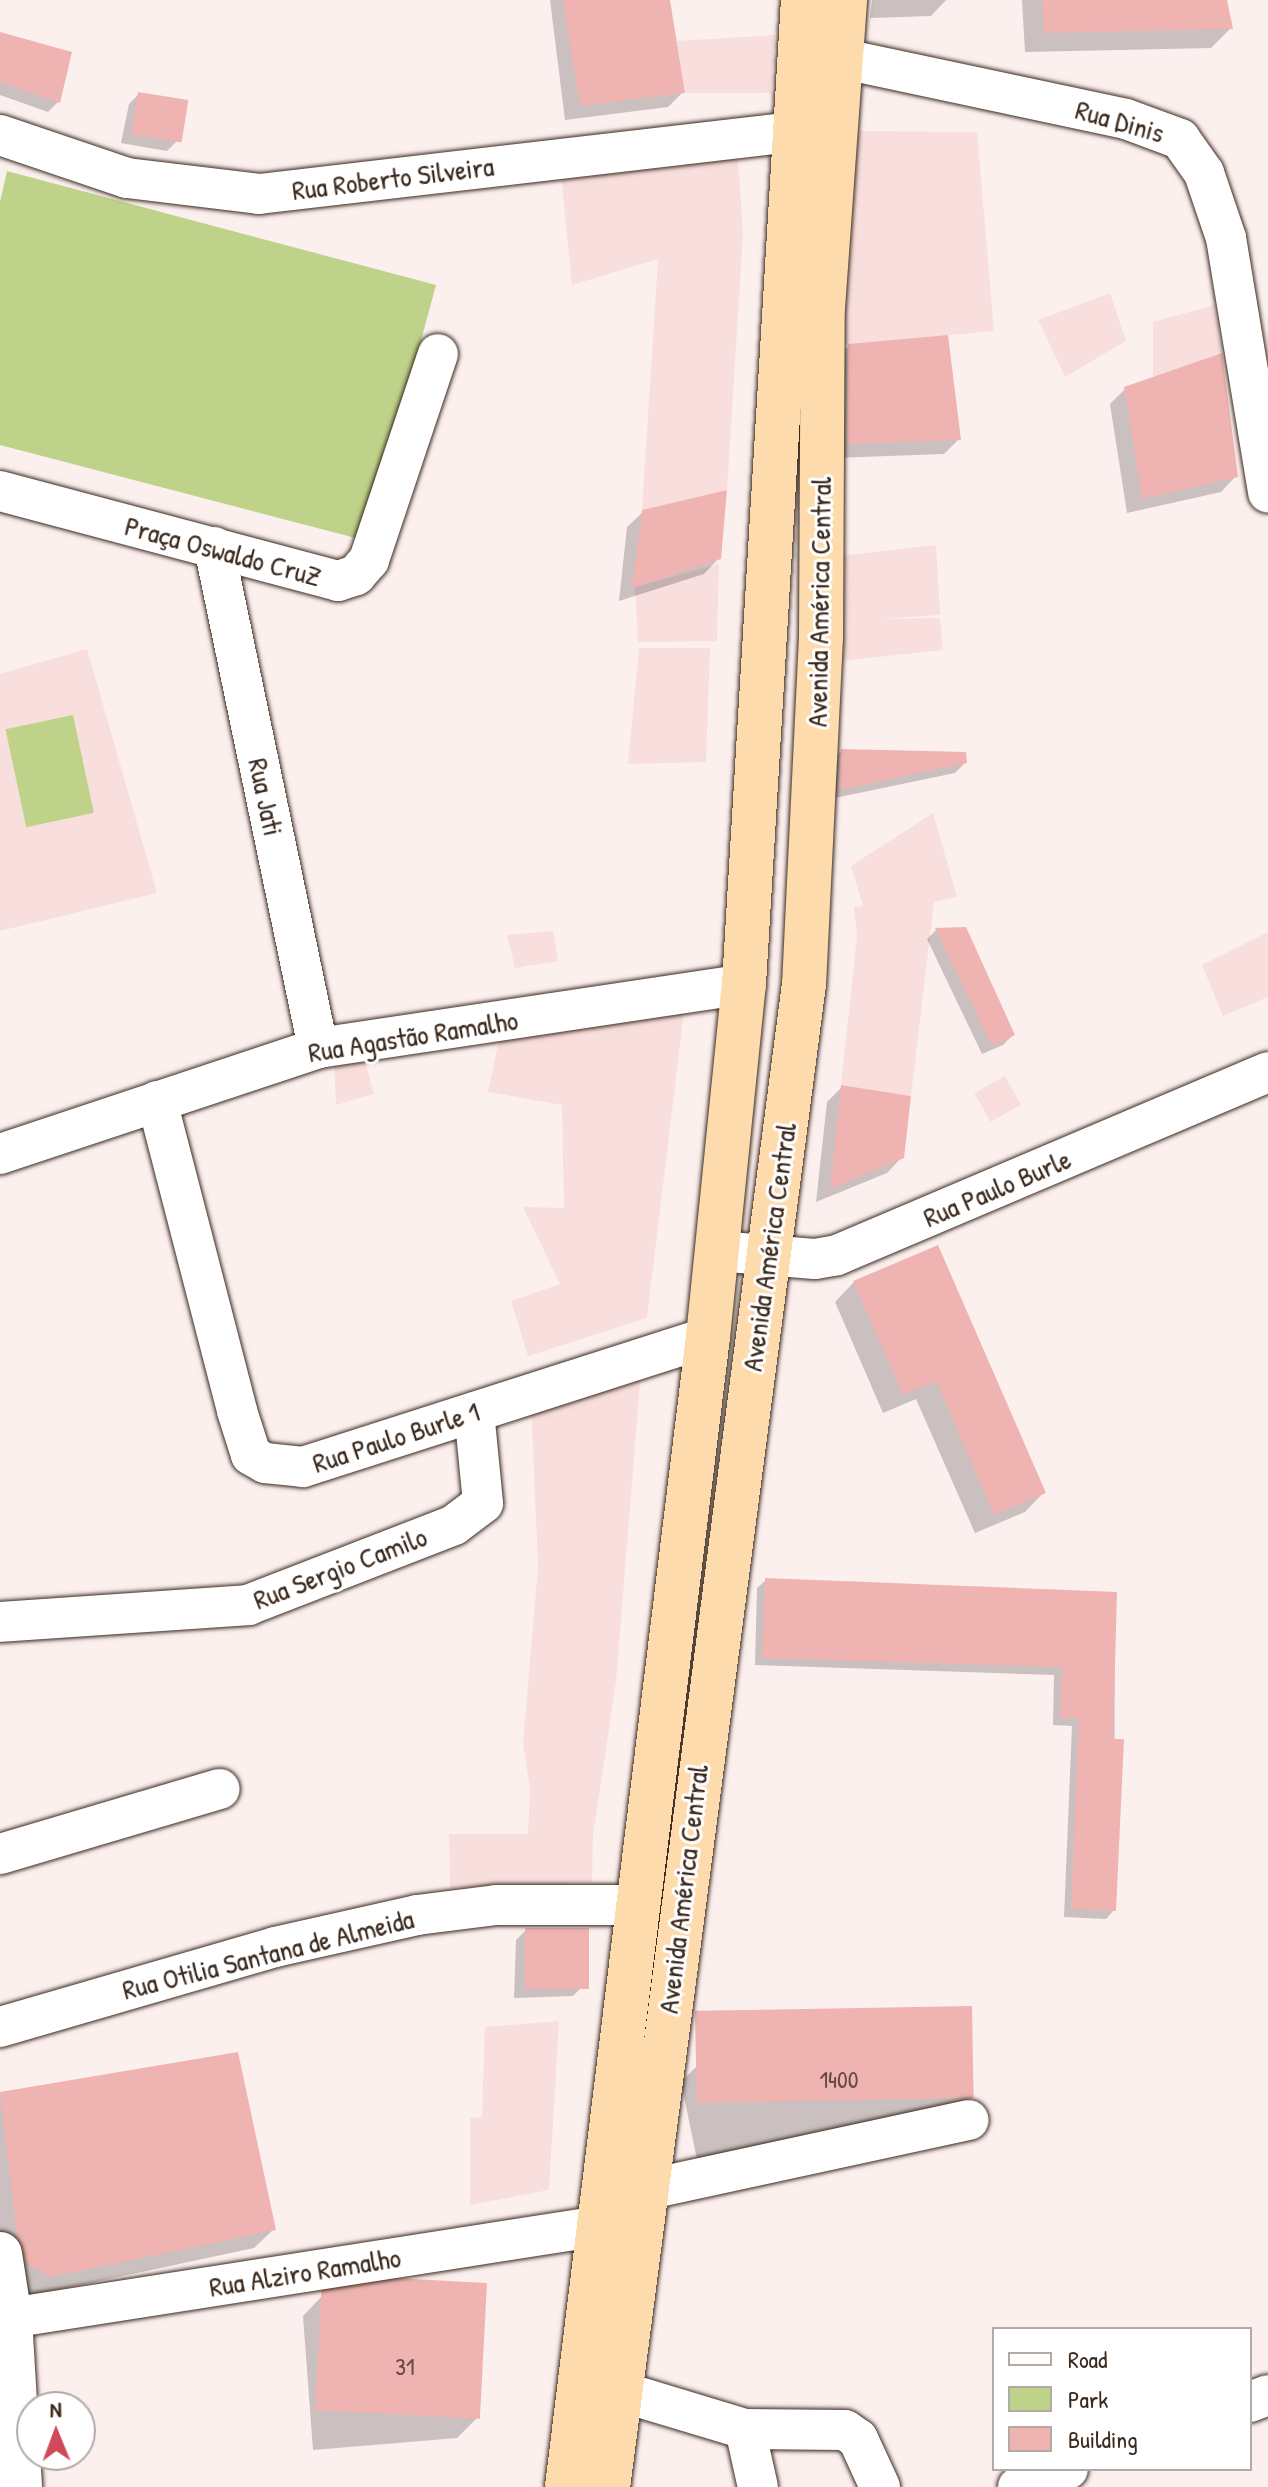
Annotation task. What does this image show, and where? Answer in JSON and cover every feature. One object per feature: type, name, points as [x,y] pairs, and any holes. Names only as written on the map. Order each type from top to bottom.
[{"type":"highway","name":"Avenida América Central","points":[[567,2487],[708,1337],[744,984],[779,455],[792,132],[803,0]]},
{"type":"highway","name":"Avenida América Central","points":[[608,2487],[804,985],[821,638],[823,308],[845,0]]},
{"type":"street","name":"Rua Dinis","points":[[839,58],[1126,119],[1180,139],[1204,173],[1226,238],[1268,493]]},
{"type":"street","name":"Rua Roberto Silveira","points":[[0,135],[127,178],[259,194],[792,132]]},
{"type":"street","name":"Praça Oswaldo CruZ","points":[[0,491],[214,547],[320,579],[338,581],[356,575],[369,560],[438,354]]},
{"type":"street","name":"Rua Jati","points":[[214,547],[318,1048]]},
{"type":"street","name":"Rua Agastão Ramalho","points":[[0,1154],[318,1048],[744,984]]},
{"type":"street","name":"Rua Paulo Burle","points":[[717,1251],[768,1256],[837,1255],[1268,1072]]},
{"type":"street","name":"Rua Paulo Burle 1","points":[[157,1101],[251,1455],[283,1468],[303,1467],[708,1337]]},
{"type":"street","name":"Rua Sergio Camilo","points":[[0,1622],[248,1605],[454,1525],[483,1503],[474,1412]]},
{"type":"street","points":[[0,1854],[220,1789]]},
{"type":"street","name":"Rua Otilia Santana de Almeida","points":[[0,2027],[275,1947],[403,1918],[496,1905],[637,1905]]},
{"type":"street","points":[[645,2190],[969,2120]]},
{"type":"street","name":"Rua Alziro Ramalho","points":[[10,2318],[600,2226]]},
{"type":"street","points":[[0,2254],[10,2318],[20,2487]]},
{"type":"street","points":[[619,2391],[745,2429],[845,2430],[858,2439],[880,2487]]},
{"type":"street","points":[[745,2429],[758,2487]]},
{"type":"street","points":[[1018,2487],[1062,2471]]},
{"type":"shaded area","points":[[775,35],[771,93],[685,93],[677,41]]},
{"type":"shaded area","points":[[854,131],[977,132],[994,331],[840,345]]},
{"type":"shaded area","points":[[737,145],[743,233],[727,490],[642,510],[658,259],[572,285],[560,164]]},
{"type":"shaded area","points":[[1110,293],[1126,341],[1065,377],[1038,320]]},
{"type":"shaded area","points":[[1214,305],[1222,353],[1153,377],[1153,322]]},
{"type":"shaded area","points":[[936,545],[940,615],[880,619],[940,618],[943,650],[841,661],[840,556]]},
{"type":"shaded area","points":[[719,564],[717,641],[638,642],[635,587]]},
{"type":"shaded area","points":[[639,648],[710,648],[706,762],[628,764]]},
{"type":"shaded area","points":[[87,649],[157,893],[0,931],[0,674]]},
{"type":"shaded area","points":[[933,813],[957,897],[934,902],[911,1096],[841,1085],[857,936],[854,907],[863,906],[851,866]]},
{"type":"shaded area","points":[[553,931],[558,961],[515,968],[507,935]]},
{"type":"shaded area","points":[[1268,932],[1268,997],[1223,1016],[1202,965]]},
{"type":"shaded area","points":[[685,1003],[647,1318],[528,1356],[511,1301],[560,1284],[523,1207],[564,1208],[562,1105],[488,1092],[501,1030]]},
{"type":"shaded area","points":[[362,1051],[374,1094],[336,1105],[334,1058]]},
{"type":"shaded area","points":[[1005,1076],[1021,1105],[990,1122],[974,1093]]},
{"type":"shaded area","points":[[641,1370],[616,1682],[593,1835],[592,1882],[450,1888],[449,1834],[528,1834],[530,1789],[523,1744],[538,1567],[531,1401]]},
{"type":"shaded area","points":[[559,2021],[549,2190],[470,2205],[470,2118],[482,2117],[485,2027]]},
{"type":"green space","points":[[7,171],[436,285],[367,541],[0,445],[0,202]]},
{"type":"green space","points":[[73,715],[94,813],[26,827],[6,729]]},
{"type":"building","points":[[563,0],[670,0],[685,93],[580,106]]},
{"type":"building","points":[[1042,0],[1227,0],[1233,29],[1044,33]]},
{"type":"building","points":[[0,32],[72,52],[60,103],[0,82]]},
{"type":"building","points":[[138,92],[188,100],[182,142],[131,134]]},
{"type":"building","points":[[948,335],[961,440],[847,444],[848,344]]},
{"type":"building","points":[[1222,353],[1238,477],[1142,499],[1124,387]]},
{"type":"building","points":[[727,490],[721,559],[632,588],[642,510]]},
{"type":"building","points":[[841,749],[966,752],[967,763],[839,790]]},
{"type":"building","points":[[966,927],[1015,1035],[992,1046],[935,928]]},
{"type":"building","points":[[841,1085],[911,1096],[904,1158],[830,1189]]},
{"type":"building","points":[[938,1245],[1046,1493],[994,1515],[936,1381],[903,1395],[853,1281]]},
{"type":"building","points":[[765,1578],[1117,1592],[1113,1739],[1124,1739],[1116,1911],[1071,1909],[1079,1718],[1060,1718],[1062,1667],[762,1658]]},
{"type":"building","points":[[525,1928],[589,1928],[589,1989],[525,1989]]},
{"type":"building","points":[[972,2006],[974,2098],[697,2103],[695,2011]]},
{"type":"building","points":[[238,2052],[276,2230],[50,2277],[27,2263],[17,2237],[0,2092]]},
{"type":"building","points":[[322,2274],[487,2283],[480,2419],[315,2410]]}]
